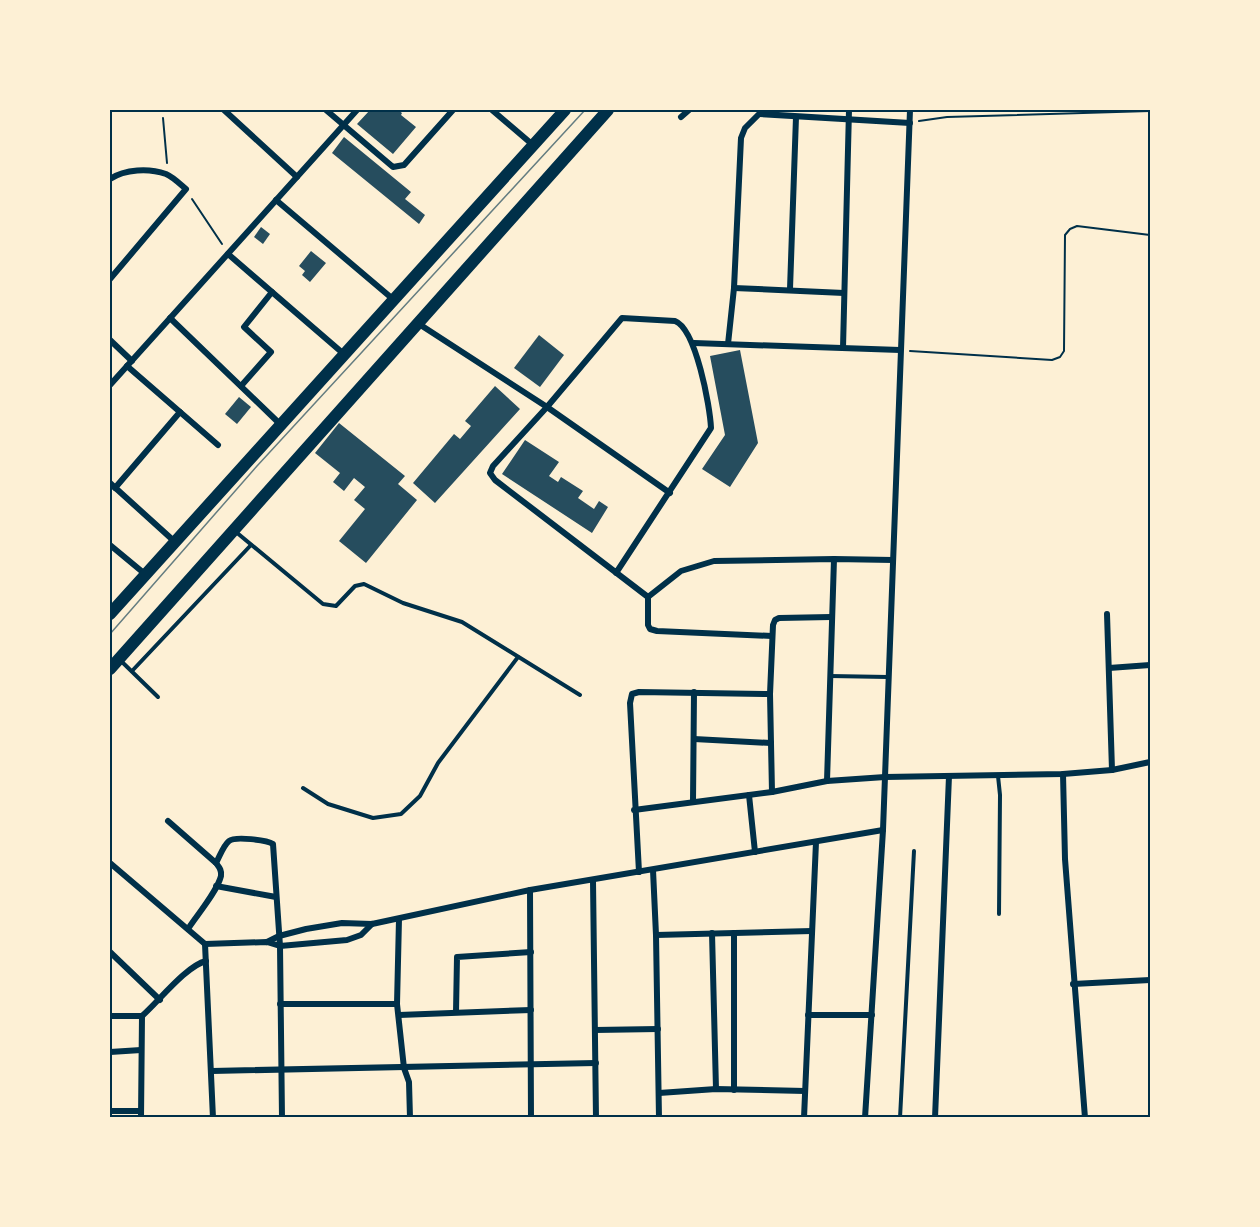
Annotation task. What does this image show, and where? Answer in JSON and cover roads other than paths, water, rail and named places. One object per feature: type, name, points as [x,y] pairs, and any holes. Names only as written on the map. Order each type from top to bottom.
[{"type":"main road","points":[[110,614],[565,110]]},
{"type":"main road","points":[[110,669],[608,110]]},
{"type":"street","points":[[224,110],[297,177]]},
{"type":"street","points":[[326,110],[393,167],[404,165],[453,110]]},
{"type":"street","points":[[110,385],[357,110]]},
{"type":"street","points":[[492,110],[533,146]]},
{"type":"street","points":[[681,117],[689,110]]},
{"type":"street","points":[[843,348],[849,110]]},
{"type":"street","points":[[865,1118],[883,830],[910,110]]},
{"type":"street","points":[[729,344],[741,138],[745,128],[761,112],[796,117],[910,123]]},
{"type":"street","points":[[790,289],[796,117]]},
{"type":"street","points":[[110,179],[126,172],[145,171],[167,175],[186,189],[110,279]]},
{"type":"street","points":[[276,200],[394,300]]},
{"type":"street","points":[[228,254],[345,355]]},
{"type":"street","points":[[734,288],[844,293]]},
{"type":"street","points":[[241,386],[272,352],[244,327],[272,292]]},
{"type":"street","points":[[170,318],[280,424]]},
{"type":"street","points":[[616,573],[711,428],[694,343],[682,323],[675,321],[622,318],[493,466],[490,473],[495,480],[616,573],[648,597]]},
{"type":"street","points":[[419,324],[546,407],[670,493]]},
{"type":"street","points":[[110,340],[132,361]]},
{"type":"street","points":[[694,343],[900,350]]},
{"type":"street","points":[[127,366],[218,445]]},
{"type":"street","points":[[174,541],[112,485],[180,412]]},
{"type":"street","points":[[110,545],[145,574]]},
{"type":"street","points":[[827,781],[834,559]]},
{"type":"street","points":[[648,597],[681,571],[714,561],[893,560]]},
{"type":"street","points":[[648,597],[650,629],[772,636]]},
{"type":"street","points":[[1107,614],[1112,770]]},
{"type":"street","points":[[772,792],[770,694],[772,636],[775,620],[831,617]]},
{"type":"street","points":[[1109,668],[1150,665]]},
{"type":"street","points":[[639,872],[634,810],[630,703],[632,694],[694,692],[770,694]]},
{"type":"street","points":[[693,802],[694,692]]},
{"type":"street","points":[[694,738],[771,743]]},
{"type":"street","points":[[634,810],[772,792],[827,781],[885,777],[1063,774],[1112,770],[1150,762]]},
{"type":"street","points":[[1063,774],[1065,859],[1084,1118]]},
{"type":"street","points":[[935,1118],[949,776]]},
{"type":"street","points":[[749,795],[755,852]]},
{"type":"street","points":[[168,821],[216,863],[222,874],[188,929]]},
{"type":"street","points":[[267,942],[279,936],[342,923],[372,924],[530,890],[883,830]]},
{"type":"street","points":[[216,863],[227,842],[234,838],[268,840],[273,844],[280,946],[282,1118]]},
{"type":"street","points":[[804,1118],[816,842]]},
{"type":"street","points":[[110,863],[205,944],[267,942],[280,946],[347,939],[361,935],[372,924]]},
{"type":"street","points":[[653,870],[659,1118]]},
{"type":"street","points":[[593,880],[596,1118]]},
{"type":"street","points":[[216,886],[276,897]]},
{"type":"street","points":[[530,890],[531,1118]]},
{"type":"street","points":[[399,919],[397,1004],[404,1068],[409,1082],[410,1118]]},
{"type":"street","points":[[656,935],[812,931]]},
{"type":"street","points":[[712,933],[716,1089]]},
{"type":"street","points":[[734,933],[734,1090]]},
{"type":"street","points":[[205,944],[213,1118]]},
{"type":"street","points":[[110,952],[160,1000]]},
{"type":"street","points":[[456,1012],[458,957],[531,952]]},
{"type":"street","points":[[110,1016],[142,1016],[190,968],[206,961]]},
{"type":"street","points":[[1073,984],[1150,980]]},
{"type":"street","points":[[280,1004],[397,1004]]},
{"type":"street","points":[[399,1015],[531,1010]]},
{"type":"street","points":[[808,1015],[872,1015]]},
{"type":"street","points":[[110,1112],[141,1114],[142,1016]]},
{"type":"street","points":[[595,1030],[658,1029]]},
{"type":"street","points":[[110,1052],[141,1050]]},
{"type":"street","points":[[212,1071],[596,1063]]},
{"type":"street","points":[[660,1093],[716,1089],[805,1091]]},
{"type":"lane","points":[[234,530],[323,604],[336,606],[355,586],[364,584],[403,603],[462,622],[580,695]]},
{"type":"lane","points":[[132,671],[251,545]]},
{"type":"lane","points":[[303,788],[328,804],[373,818],[401,814],[420,796],[438,763],[518,657]]},
{"type":"lane","points":[[119,658],[158,697]]},
{"type":"lane","points":[[830,675],[888,677]]},
{"type":"lane","points":[[999,776],[999,914]]},
{"type":"lane","points":[[900,1118],[914,851]]},
{"type":"tram line","points":[[110,634],[257,466],[585,110]]}]
